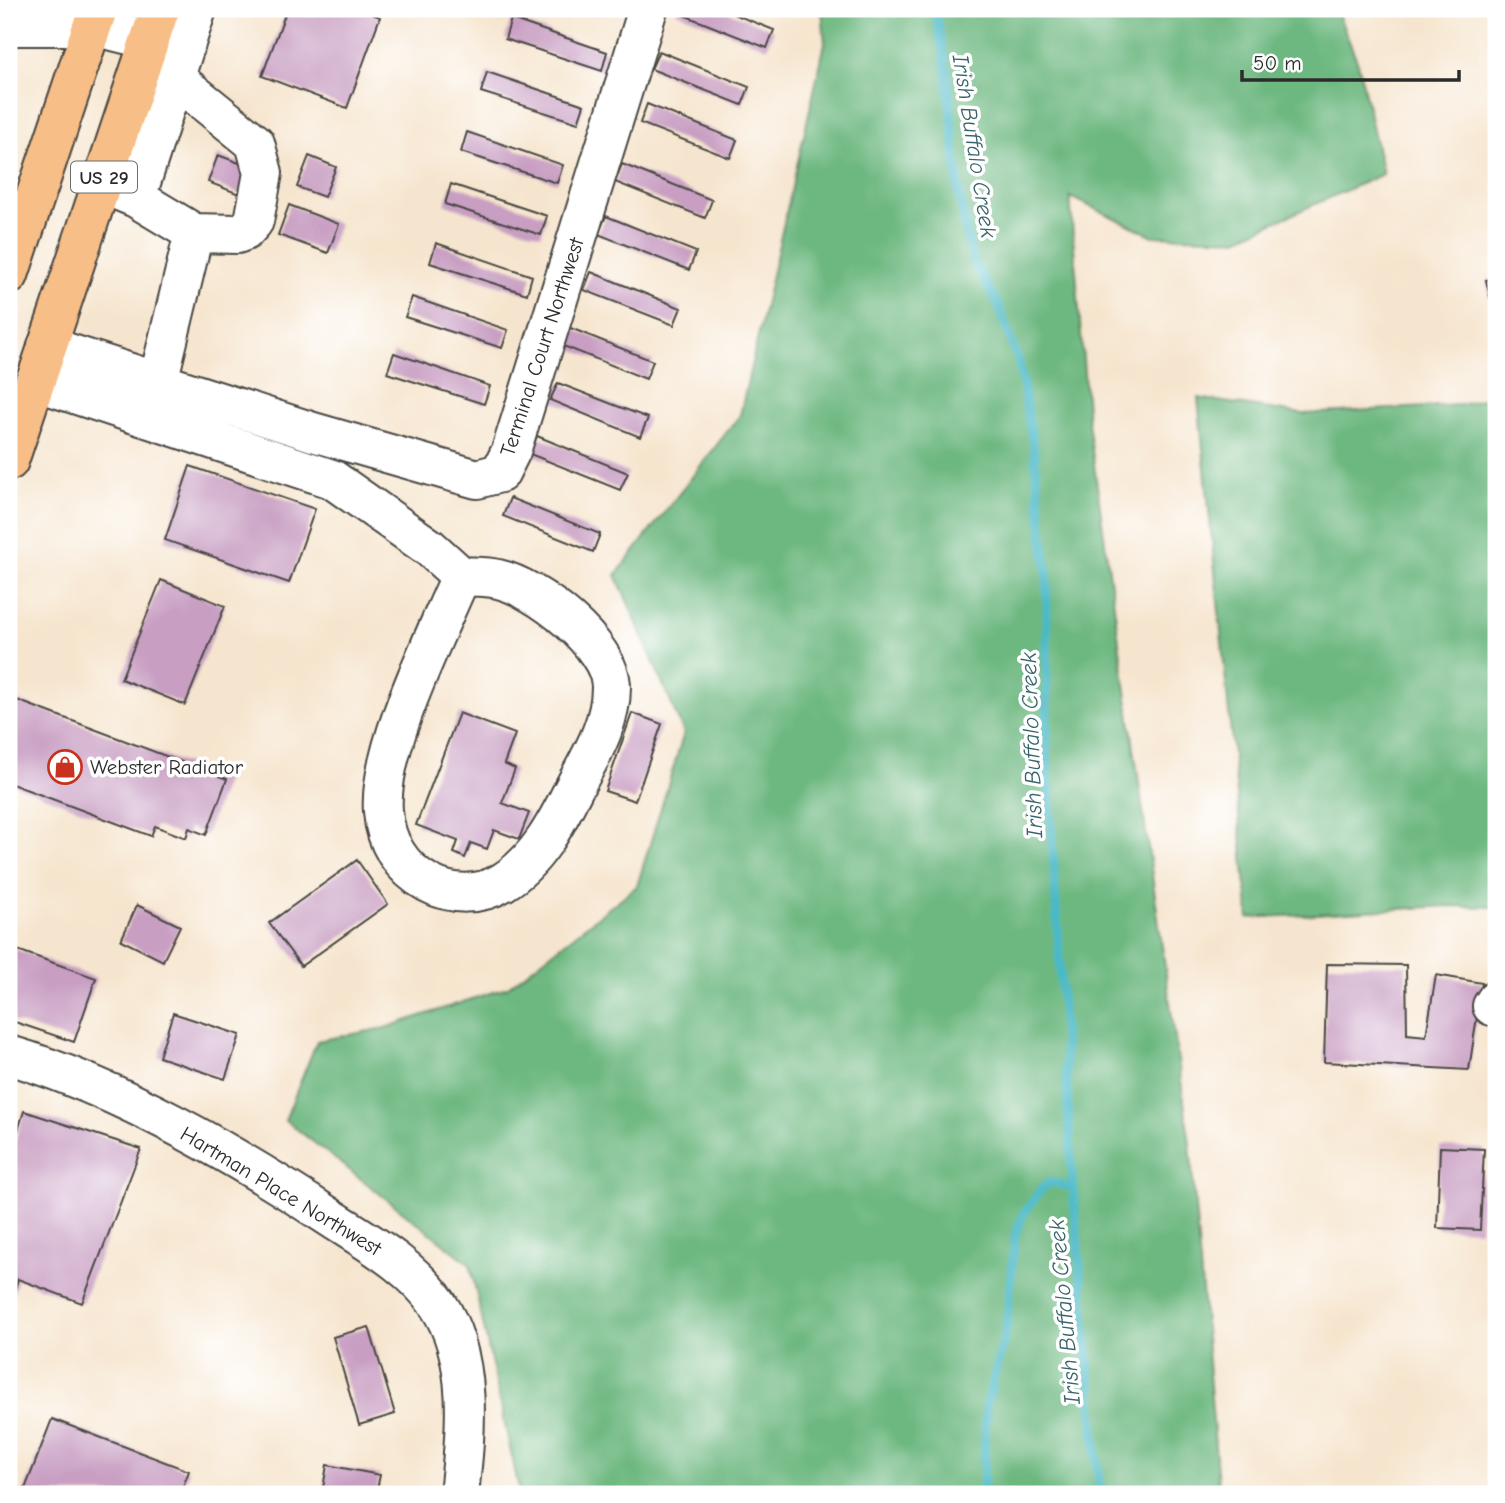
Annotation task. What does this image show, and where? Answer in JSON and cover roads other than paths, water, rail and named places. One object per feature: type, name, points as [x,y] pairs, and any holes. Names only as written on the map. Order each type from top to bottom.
[{"type":"highway","name":"US 29","points":[[9,275],[96,17]]},
{"type":"highway","name":"US 29","points":[[9,461],[41,364],[119,191],[162,48]]},
{"type":"street","points":[[162,48],[197,9]]},
{"type":"street","name":"Terminal Court Northwest","points":[[41,364],[158,382],[387,454],[477,479],[500,473],[511,451],[648,9]]},
{"type":"street","points":[[9,26],[96,17],[162,48],[255,143],[262,159],[262,185],[254,221],[245,231],[237,233],[194,233],[119,191]]},
{"type":"street","points":[[158,382],[194,233]]},
{"type":"street","points":[[41,364],[332,479],[430,548],[461,576],[499,579],[535,597],[583,631],[601,656],[612,684],[607,723],[560,816],[535,854],[503,882],[474,894],[442,890],[416,876],[392,850],[383,811],[387,759],[461,576]]},
{"type":"street","points":[[387,454],[387,517]]},
{"type":"street","points":[[1496,1000],[1492,1006],[1496,1007]]},
{"type":"street","name":"Hartman Place Northwest","points":[[12,1064],[115,1093],[297,1195],[412,1275],[438,1304],[456,1346],[466,1405],[459,1494]]},
{"type":"waterway","name":"Irish Buffalo Creek","points":[[935,9],[947,72],[959,192],[967,236],[974,263],[998,304],[1019,363],[1034,450],[1047,573],[1047,752],[1073,1188],[1100,1494]]},
{"type":"waterway","points":[[983,1494],[986,1407],[1006,1331],[1015,1235],[1023,1215],[1041,1189],[1051,1182],[1073,1188]]},
{"type":"place","name":"Webster Radiator","points":[[65,767]]}]
